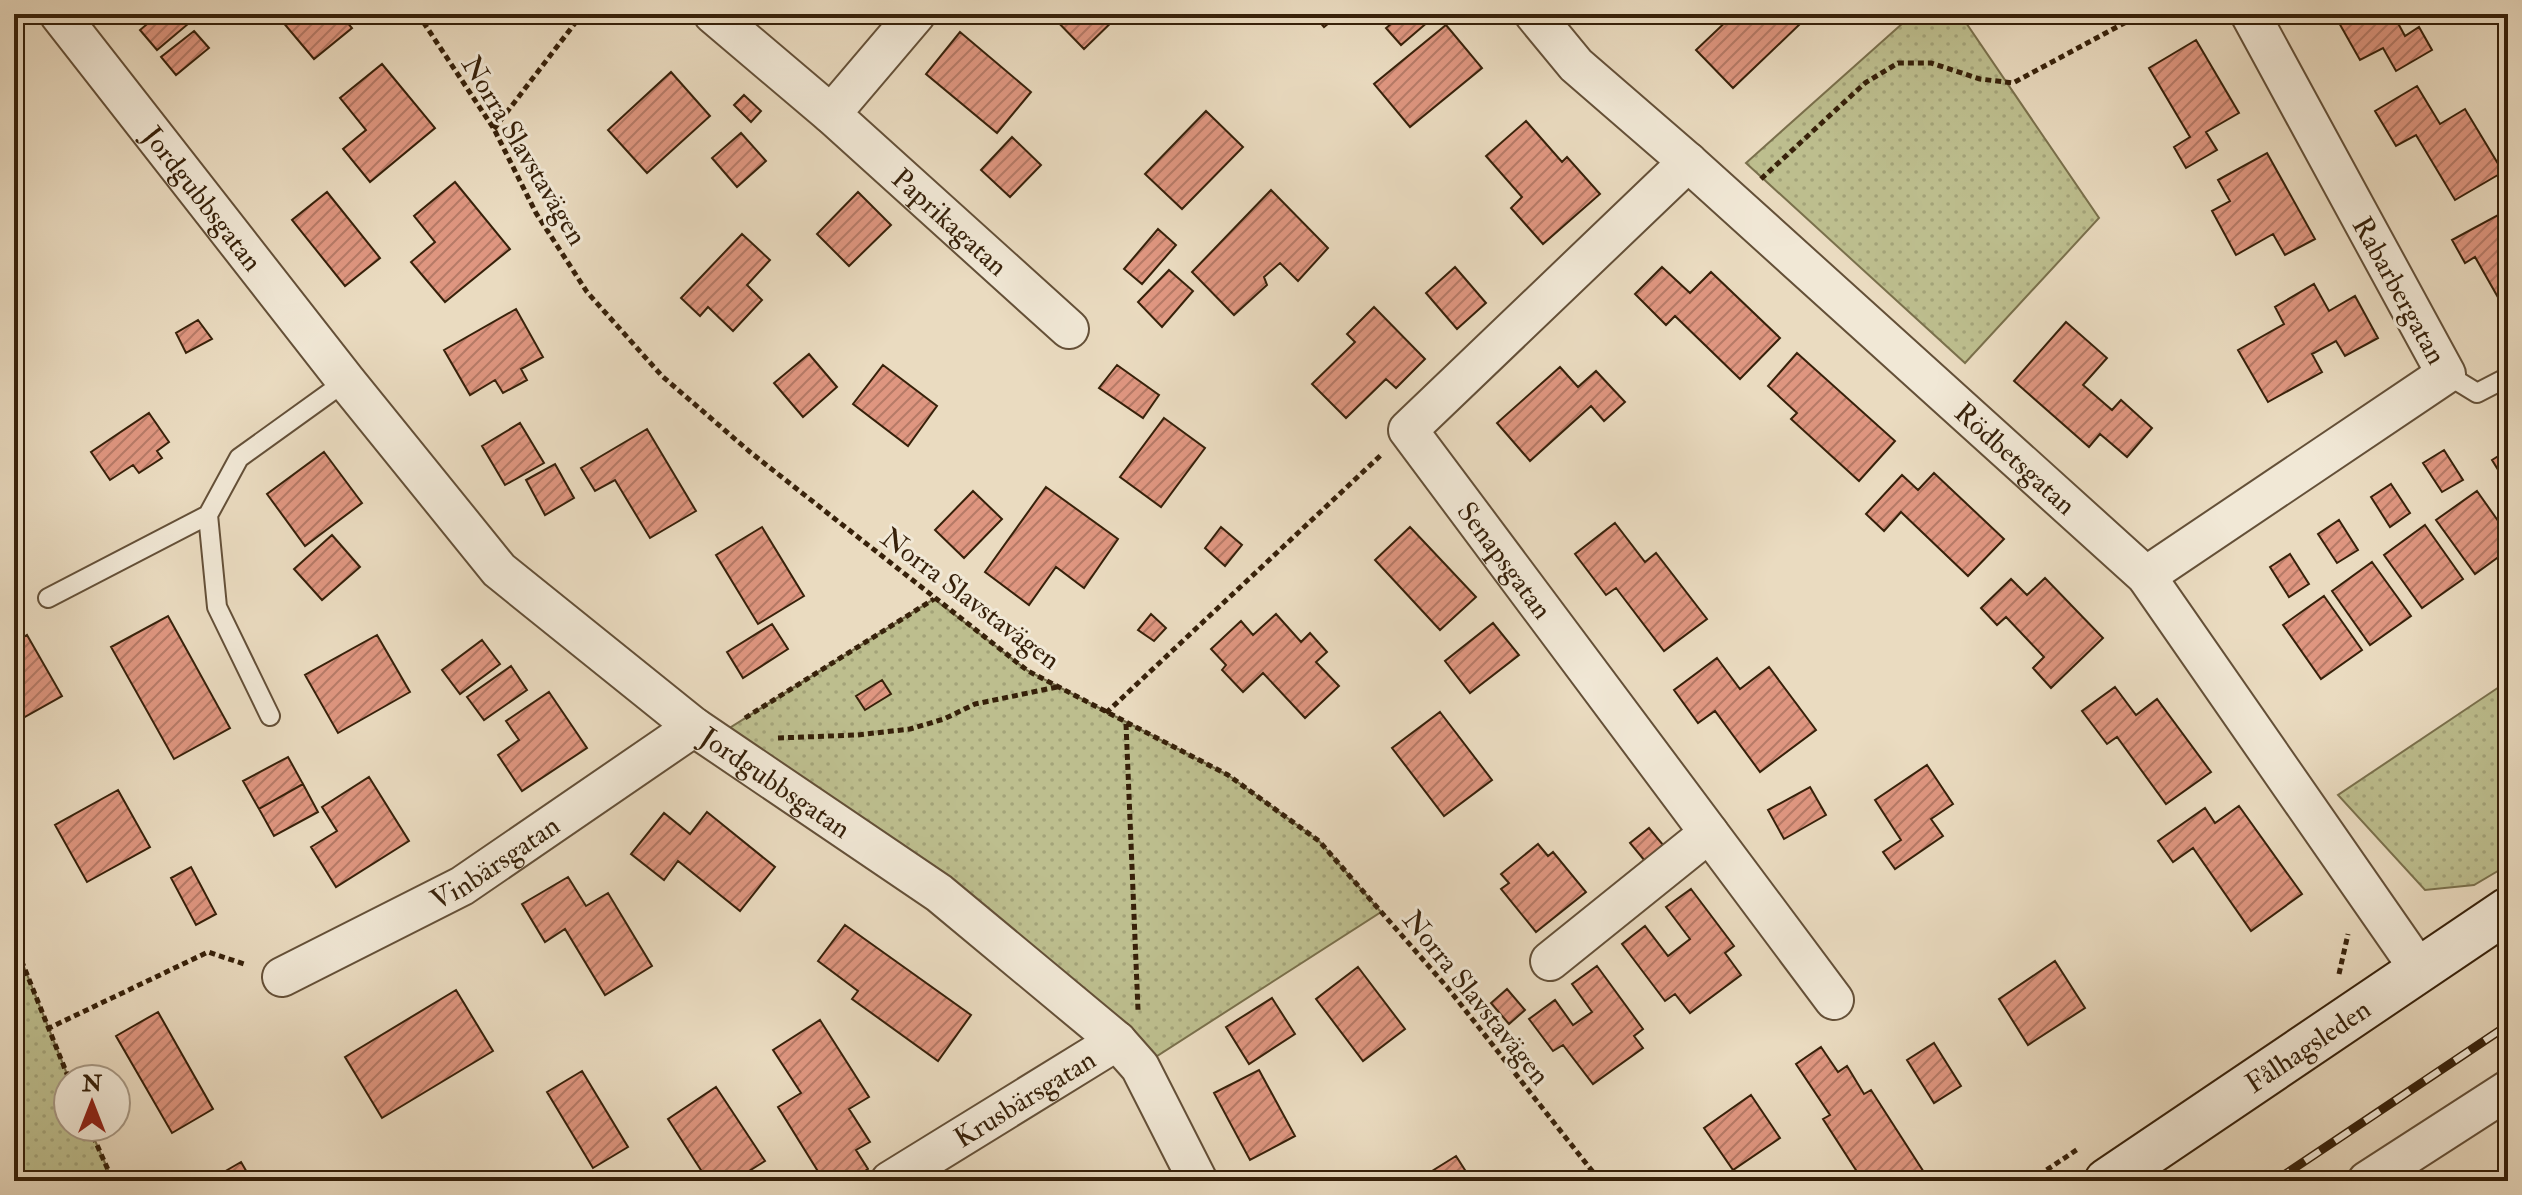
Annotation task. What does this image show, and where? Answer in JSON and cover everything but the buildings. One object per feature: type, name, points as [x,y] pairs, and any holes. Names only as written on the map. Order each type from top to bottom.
[{"type":"street","name":"Jordgubbsgatan","points":[[59,14],[346,381],[499,570],[703,733],[939,893],[1128,1054],[1198,1181]]},
{"type":"street","name":"Paprikagatan","points":[[713,14],[831,114],[1069,329]]},
{"type":"street","points":[[831,114],[916,14]]},
{"type":"street","name":"Rödbetsgatan","points":[[1534,14],[1576,65],[1688,162],[2146,576],[2419,969]]},
{"type":"street","name":"Rabarbergatan","points":[[2146,576],[2446,374],[2250,14]]},
{"type":"street","points":[[1408,430],[1688,162]]},
{"type":"street","name":"Senapsgatan","points":[[1408,430],[1834,1000]]},
{"type":"street","name":"Vinbärsgatan","points":[[282,977],[462,886],[703,733]]},
{"type":"street","points":[[1550,961],[1709,833]]},
{"type":"street","name":"Fålhagsleden","points":[[2108,1181],[2508,910]]},
{"type":"street","name":"Krusbärsgatan","points":[[910,1176],[1128,1054]]},
{"type":"street","points":[[2367,1181],[2508,1090]]},
{"type":"lane","points":[[2446,374],[2477,393],[2508,377]]},
{"type":"lane","points":[[48,598],[208,515],[239,458],[346,381]]},
{"type":"lane","points":[[208,515],[217,607],[270,716]]},
{"type":"path","name":"Norra Slavstavägen","points":[[418,14],[494,129],[536,213],[587,292],[662,376],[750,452],[1028,671],[1228,775],[1319,841],[1447,987],[1600,1181]]},
{"type":"path","points":[[494,129],[582,14]]},
{"type":"path","points":[[1734,204],[1865,83],[1898,63],[1931,63],[1980,79],[2013,83],[2141,14]]},
{"type":"path","points":[[1106,713],[1408,430]]},
{"type":"path","points":[[703,733],[934,599]]},
{"type":"path","points":[[775,738],[910,729],[984,702],[1058,687]]},
{"type":"path","points":[[1126,723],[1128,1054]]},
{"type":"path","points":[[2328,981],[2341,973],[2359,882]]},
{"type":"path","points":[[14,942],[62,1063]]},
{"type":"path","points":[[47,1029],[208,952],[282,977]]},
{"type":"path","points":[[96,1143],[113,1181]]},
{"type":"path","points":[[2030,1181],[2082,1146]]},
{"type":"green space","points":[[1913,14],[1960,14],[2099,218],[1965,363],[1746,163]]},
{"type":"green space","points":[[934,599],[1028,671],[1228,775],[1319,841],[1381,912],[1140,1067],[712,739]]},
{"type":"green space","points":[[2508,681],[2508,865],[2474,885],[2425,890],[2338,795]]},
{"type":"green space","points":[[14,942],[63,1063],[52,1063],[52,1143],[96,1143],[113,1181],[14,1181]]},
{"type":"railway","points":[[2275,1181],[2508,1025]]}]
